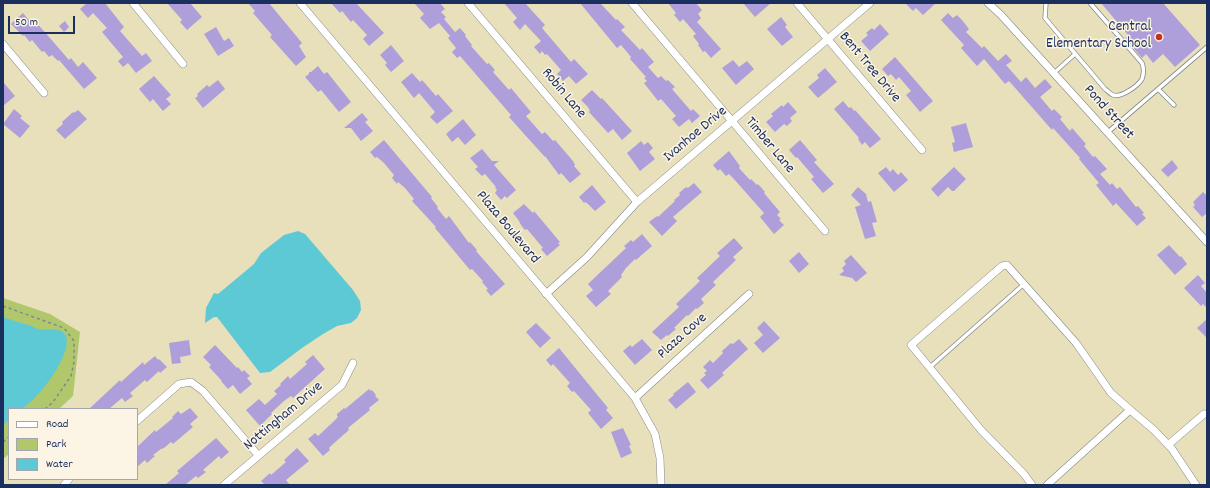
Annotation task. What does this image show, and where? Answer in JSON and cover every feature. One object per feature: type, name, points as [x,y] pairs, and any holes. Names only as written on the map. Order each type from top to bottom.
[{"type":"street","points":[[133,3],[183,64]]},
{"type":"street","name":"Plaza Boulevard","points":[[300,3],[635,398],[655,434],[660,458],[661,485]]},
{"type":"street","name":"Robin Lane","points":[[468,3],[637,202]]},
{"type":"street","name":"Timber Lane","points":[[632,3],[825,231]]},
{"type":"street","name":"Bent Tree Drive","points":[[797,3],[922,150]]},
{"type":"street","name":"Ivanhoe Drive","points":[[546,294],[587,256],[637,202],[870,3]]},
{"type":"street","name":"Pond Street","points":[[988,3],[1001,15],[1207,242]]},
{"type":"street","points":[[3,44],[44,93]]},
{"type":"street","points":[[1032,485],[1024,474],[981,430],[911,346],[1002,266],[1007,266],[1076,343],[1111,392],[1154,430],[1168,445],[1196,485]]},
{"type":"street","name":"Plaza Cove","points":[[635,398],[749,294]]},
{"type":"street","name":"Nottingham Drive","points":[[224,485],[342,385],[353,363]]},
{"type":"street","points":[[138,420],[179,384],[191,382],[203,391],[258,455]]},
{"type":"street","points":[[1047,485],[1130,410]]},
{"type":"street","points":[[1168,445],[1204,414]]},
{"type":"lane","points":[[1046,3],[1044,18],[1105,89],[1113,95],[1119,96],[1124,94],[1141,80],[1144,71],[1142,63],[1090,3]]},
{"type":"lane","points":[[1108,132],[1207,46]]},
{"type":"lane","points":[[1054,73],[1075,54]]},
{"type":"lane","points":[[1158,89],[1174,105]]},
{"type":"lane","points":[[929,368],[1024,284]]},
{"type":"path","points":[[3,306],[64,328],[74,341],[74,362],[71,376],[53,402],[46,408]]},
{"type":"green space","points":[[3,298],[50,314],[80,332],[73,396],[60,408],[8,408],[8,455],[3,459]]},
{"type":"water","points":[[298,231],[305,234],[353,290],[360,301],[361,310],[357,318],[351,323],[337,326],[302,348],[270,372],[260,373],[217,317],[214,317],[205,323],[206,308],[214,293],[218,294],[254,264],[261,253],[284,235]]},
{"type":"water","points":[[3,317],[38,329],[61,331],[64,333],[67,340],[61,362],[54,374],[28,404],[22,408],[8,408],[8,420],[3,425]]},
{"type":"building","points":[[87,3],[105,3],[124,27],[120,31],[142,56],[146,53],[152,61],[136,73],[128,63],[123,67],[118,61],[123,57],[102,32],[107,28],[93,13],[88,18],[80,9]]},
{"type":"building","points":[[167,3],[190,3],[202,17],[187,30],[180,22],[182,20]]},
{"type":"building","points":[[248,3],[269,3],[302,43],[299,46],[306,57],[296,66],[270,37],[272,35],[253,13],[255,11]]},
{"type":"building","points":[[331,3],[356,3],[384,33],[369,46],[363,39],[367,35],[353,20],[351,22],[342,11],[340,13]]},
{"type":"building","points":[[414,3],[440,3],[445,9],[441,12],[446,17],[444,19],[455,32],[460,28],[466,35],[465,36],[472,45],[471,46],[487,64],[489,63],[495,70],[493,72],[509,90],[511,88],[531,112],[526,116],[542,134],[545,132],[553,141],[555,140],[573,161],[574,166],[581,174],[570,183],[561,173],[559,175],[545,156],[509,117],[511,115],[460,56],[457,58],[452,52],[456,48],[448,38],[450,36],[439,23],[430,29],[420,18],[424,14]]},
{"type":"building","points":[[504,3],[525,3],[545,25],[542,28],[571,62],[574,59],[588,74],[576,84],[569,76],[563,81],[557,74],[561,70],[547,54],[545,55],[542,51],[540,54],[534,47],[541,41],[525,24],[520,30],[513,22],[517,18]]},
{"type":"building","points":[[580,3],[600,3],[616,20],[617,19],[625,27],[621,30],[640,50],[642,48],[654,62],[648,67],[658,78],[661,76],[666,81],[668,80],[675,87],[672,89],[691,111],[693,109],[700,116],[692,123],[689,119],[679,127],[672,119],[676,116],[661,99],[658,101],[644,83],[647,81],[644,78],[646,77],[630,59],[631,57],[621,45],[617,48]]},
{"type":"building","points":[[668,3],[696,3],[702,10],[698,14],[701,18],[697,22],[721,49],[711,58],[705,51],[703,52],[693,36],[696,34],[683,19],[680,22],[674,15],[676,13]]},
{"type":"building","points":[[743,3],[771,3],[755,17]]},
{"type":"building","points":[[905,3],[936,3],[923,15],[916,8],[913,11]]},
{"type":"building","name":"Central Elementary School","points":[[1101,3],[1163,3],[1200,45],[1175,67],[1163,54],[1153,63],[1146,54],[1142,58],[1125,38],[1128,35]]},
{"type":"building","points":[[23,13],[33,25],[36,22],[69,60],[71,58],[78,67],[83,62],[97,78],[84,89],[59,60],[58,61],[52,55],[49,57],[44,51],[42,52],[32,40],[30,42],[24,35],[23,36],[11,24]]},
{"type":"building","points":[[948,13],[953,18],[957,15],[969,29],[966,32],[982,48],[984,46],[998,61],[1006,54],[1012,61],[1006,65],[1021,82],[1026,77],[1035,88],[1045,79],[1052,87],[1040,97],[1052,111],[1054,109],[1062,117],[1060,119],[1070,131],[1072,128],[1086,144],[1084,146],[1093,157],[1095,156],[1107,169],[1100,174],[1110,185],[1112,183],[1117,189],[1120,187],[1136,207],[1138,206],[1144,213],[1142,214],[1146,218],[1137,226],[1116,203],[1113,206],[1096,185],[1099,183],[1079,159],[1080,158],[1053,128],[1052,130],[1009,81],[1005,84],[984,59],[977,66],[961,48],[964,45],[941,20]]},
{"type":"building","points":[[781,17],[787,25],[785,27],[793,37],[782,46],[767,29]]},
{"type":"building","points":[[65,21],[69,27],[64,32],[59,26]]},
{"type":"building","points":[[880,24],[889,34],[870,51],[861,41],[868,35],[866,33],[872,28],[874,30]]},
{"type":"building","points":[[216,27],[224,41],[229,38],[234,46],[218,56],[204,34]]},
{"type":"building","points":[[391,45],[404,61],[391,72],[385,65],[387,63],[380,55]]},
{"type":"building","points":[[895,57],[933,101],[920,112],[906,95],[911,91],[899,77],[896,80],[891,74],[888,76],[882,69]]},
{"type":"building","points":[[733,60],[739,67],[747,61],[754,69],[736,85],[722,68]]},
{"type":"building","points":[[318,66],[324,74],[327,72],[351,102],[339,112],[321,90],[318,92],[305,77],[309,74],[309,72]]},
{"type":"building","points":[[825,68],[837,82],[818,98],[808,87],[819,78],[817,75]]},
{"type":"building","points":[[412,73],[420,82],[422,80],[436,96],[438,94],[453,111],[437,124],[430,117],[435,112],[419,93],[414,98],[401,82]]},
{"type":"building","points":[[154,76],[171,95],[166,99],[171,104],[163,111],[153,99],[150,102],[139,89]]},
{"type":"building","points":[[218,80],[225,89],[203,108],[195,98],[198,96],[197,94],[207,85],[209,87]]},
{"type":"building","points":[[3,82],[15,96],[3,106]]},
{"type":"building","points":[[592,90],[601,99],[602,98],[632,131],[622,140],[613,129],[608,133],[589,112],[588,107],[581,100]]},
{"type":"building","points":[[843,101],[849,108],[851,107],[854,111],[855,110],[881,139],[870,148],[865,142],[862,145],[858,139],[859,138],[834,109]]},
{"type":"building","points":[[788,102],[797,112],[790,118],[792,121],[787,126],[784,124],[775,132],[766,122],[773,116],[771,114],[782,105],[783,107]]},
{"type":"building","points":[[14,109],[22,116],[20,118],[30,126],[20,138],[3,124]]},
{"type":"building","points":[[78,110],[87,119],[65,139],[56,130],[73,112],[74,113]]},
{"type":"building","points":[[362,113],[368,120],[365,122],[373,131],[361,141],[351,128],[344,128]]},
{"type":"building","points":[[463,119],[476,135],[465,145],[458,137],[452,142],[446,134]]},
{"type":"building","points":[[966,123],[973,147],[954,152],[952,143],[955,142],[951,127]]},
{"type":"building","points":[[384,140],[432,197],[431,198],[438,207],[437,208],[446,219],[449,216],[469,243],[470,242],[505,284],[491,296],[486,290],[488,289],[482,282],[483,281],[472,269],[470,270],[435,228],[436,227],[412,201],[414,199],[405,188],[398,182],[397,184],[392,178],[394,175],[384,163],[377,157],[375,158],[370,152]]},
{"type":"building","points":[[800,140],[817,160],[814,162],[834,184],[823,193],[811,179],[814,177],[789,150]]},
{"type":"building","points":[[641,141],[644,145],[648,142],[653,148],[649,152],[655,159],[640,171],[627,153]]},
{"type":"building","points":[[482,149],[492,161],[499,161],[494,165],[516,190],[507,198],[505,196],[501,200],[495,193],[497,190],[495,188],[496,187],[485,174],[482,176],[475,169],[478,167],[470,158]]},
{"type":"building","points":[[729,151],[740,166],[739,168],[750,180],[751,179],[757,185],[758,184],[780,212],[777,215],[781,219],[779,220],[784,225],[774,234],[760,217],[764,213],[729,174],[726,176],[720,169],[718,171],[713,165]]},
{"type":"building","points":[[1172,160],[1178,168],[1168,177],[1161,170]]},
{"type":"building","points":[[886,167],[890,172],[893,169],[898,175],[901,172],[908,180],[894,192],[878,173]]},
{"type":"building","points":[[954,167],[966,179],[954,191],[948,187],[938,197],[931,189]]},
{"type":"building","points":[[694,183],[702,192],[673,217],[677,221],[662,236],[649,222],[657,216],[658,217],[675,201],[674,200],[680,195],[679,193]]},
{"type":"building","points":[[592,185],[606,202],[595,211],[588,204],[585,202],[584,203],[579,197]]},
{"type":"building","points":[[858,187],[866,194],[868,202],[871,201],[877,222],[872,223],[876,236],[865,239],[855,207],[861,205],[851,195]]},
{"type":"building","points":[[1203,192],[1207,196],[1207,213],[1202,217],[1193,207],[1195,205],[1193,202]]},
{"type":"building","points":[[524,204],[533,213],[534,211],[560,242],[558,243],[560,245],[547,256],[541,249],[543,248],[527,229],[525,230],[513,213]]},
{"type":"building","points":[[642,234],[652,246],[626,268],[621,275],[622,277],[608,291],[611,294],[596,307],[586,296],[593,290],[588,284],[626,248],[624,246],[631,240],[633,242]]},
{"type":"building","points":[[734,238],[743,248],[733,257],[736,260],[713,282],[716,285],[701,299],[704,303],[688,316],[687,315],[674,328],[676,329],[661,340],[652,332],[679,307],[676,304],[700,281],[697,278],[720,256],[717,253]]},
{"type":"building","points":[[1169,245],[1187,264],[1175,275],[1157,255]]},
{"type":"building","points":[[799,252],[809,264],[799,273],[789,261]]},
{"type":"building","points":[[851,255],[867,273],[856,282],[852,278],[839,275],[844,271],[842,268],[846,264],[844,261]]},
{"type":"building","points":[[1198,275],[1205,283],[1201,286],[1207,293],[1207,308],[1203,304],[1201,306],[1184,288]]},
{"type":"building","points":[[1207,319],[1207,338],[1197,328]]},
{"type":"building","points":[[764,321],[780,338],[763,353],[754,343],[763,335],[757,328]]},
{"type":"building","points":[[536,323],[551,338],[540,348],[526,332]]},
{"type":"building","points":[[642,339],[652,350],[635,365],[623,351],[630,345],[632,347]]},
{"type":"building","points":[[739,339],[748,349],[722,373],[724,375],[708,389],[700,380],[706,375],[704,373],[707,371],[703,367],[710,360],[713,363],[723,353],[722,351],[731,343],[733,344]]},
{"type":"building","points":[[189,340],[191,355],[180,357],[181,363],[172,364],[169,343]]},
{"type":"building","points":[[215,345],[237,368],[238,367],[242,372],[244,370],[250,376],[247,378],[252,384],[240,394],[233,385],[228,389],[209,367],[211,365],[203,357]]},
{"type":"building","points":[[559,348],[608,408],[606,410],[613,418],[601,429],[588,413],[591,410],[574,391],[572,392],[567,386],[570,383],[553,364],[551,366],[546,360]]},
{"type":"building","points":[[313,355],[325,369],[293,398],[291,396],[284,401],[260,426],[246,410],[259,399],[265,405],[277,394],[274,391],[281,385],[280,384],[288,376],[290,379],[307,364],[305,362]]},
{"type":"building","points":[[155,356],[167,367],[160,373],[159,371],[147,382],[145,380],[130,393],[133,396],[125,402],[122,398],[110,408],[90,408],[120,380],[121,382],[143,362],[144,365]]},
{"type":"building","points":[[688,382],[696,392],[676,409],[668,400]]},
{"type":"building","points":[[369,389],[371,391],[372,390],[379,400],[369,408],[370,410],[348,428],[349,430],[329,448],[330,450],[323,456],[308,439],[315,433],[318,436],[338,417],[337,414]]},
{"type":"building","points":[[190,408],[198,417],[190,424],[193,427],[173,444],[171,442],[153,455],[155,456],[147,463],[145,460],[138,466],[138,446],[155,430],[156,432],[173,418],[172,417],[178,411],[181,414]]},
{"type":"building","points":[[623,428],[631,445],[629,446],[632,453],[621,458],[611,432]]},
{"type":"building","points":[[216,438],[229,452],[221,459],[219,456],[203,470],[206,472],[198,478],[196,476],[185,485],[165,485],[179,473],[177,471]]},
{"type":"building","points":[[297,448],[309,461],[286,480],[290,485],[265,485],[261,481],[270,473],[271,475],[286,462],[284,460]]},
{"type":"place","name":"Central Elementary School","points":[[1159,37]]}]
